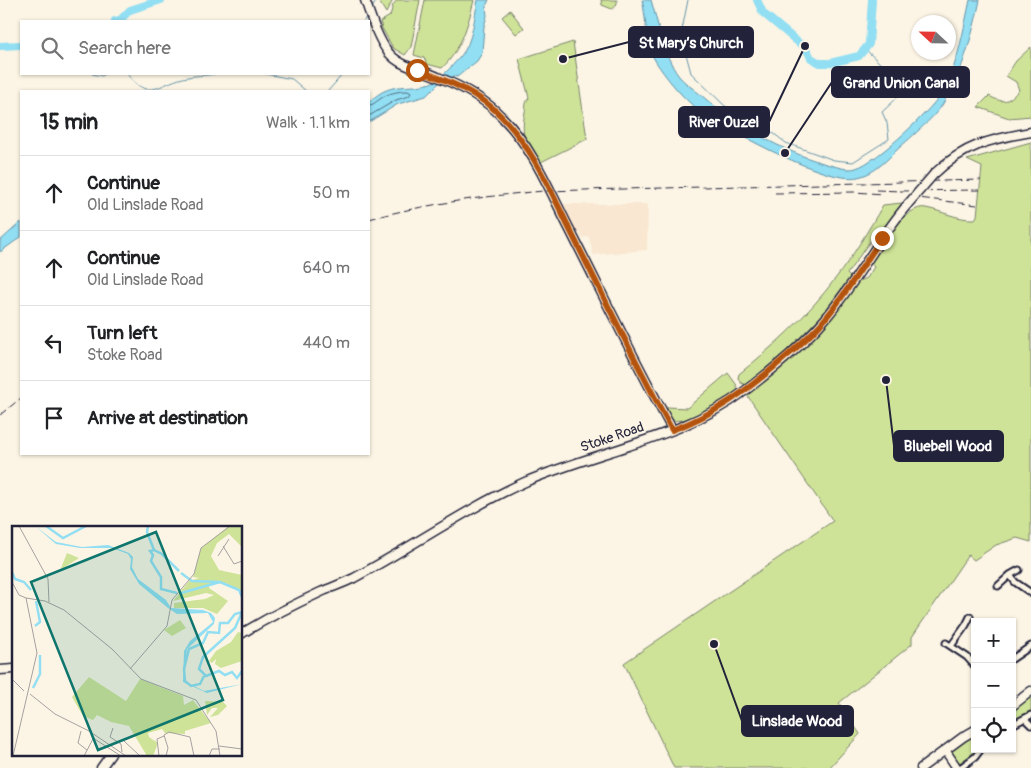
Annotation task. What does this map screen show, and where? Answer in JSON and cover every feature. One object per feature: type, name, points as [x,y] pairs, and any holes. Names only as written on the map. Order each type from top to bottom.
[{"type":"street","points":[[365,0],[382,42],[395,59],[417,70],[438,76],[488,104],[502,116],[520,137],[548,186],[672,430]]},
{"type":"street","name":"Stoke Road","points":[[242,633],[290,607],[353,579],[486,502],[525,482],[695,422],[722,407],[745,391],[803,342],[825,319],[882,238],[934,174],[972,146],[1002,137],[1031,132]]},
{"type":"street","points":[[998,586],[1019,570]]},
{"type":"street","points":[[1010,576],[1031,594]]},
{"type":"street","points":[[970,617],[966,625],[948,645],[967,657],[972,663]]},
{"type":"street","points":[[1016,656],[1031,646]]},
{"type":"street","points":[[1016,703],[1031,692]]},
{"type":"street","points":[[1016,724],[1031,715]]},
{"type":"street","points":[[1025,719],[1031,725]]},
{"type":"street","points":[[921,768],[971,733]]},
{"type":"street","points":[[945,750],[959,768],[978,753]]},
{"type":"street","points":[[101,768],[110,756]]},
{"type":"shaded area","points":[[561,204],[648,204],[647,250],[593,255],[589,237],[582,238],[580,233],[574,231]]},
{"type":"green space","points":[[378,0],[393,0],[386,13]]},
{"type":"green space","points":[[397,0],[420,0],[411,47],[405,55],[393,48],[380,22],[390,16],[393,5]]},
{"type":"green space","points":[[425,0],[474,0],[459,45],[442,68],[427,64],[424,58],[414,55]]},
{"type":"green space","points":[[601,0],[617,0],[617,3],[612,9],[602,5]]},
{"type":"green space","points":[[510,10],[524,28],[516,34],[502,17]]},
{"type":"green space","points":[[573,42],[587,139],[539,163],[524,134],[526,104],[529,98],[519,59]]},
{"type":"green space","points":[[1031,47],[1031,116],[1009,118],[978,107],[989,96],[1002,101],[1009,99],[1019,90],[1016,82],[1006,76],[1016,61]]},
{"type":"green space","points":[[1031,142],[1031,542],[1017,538],[996,545],[974,560],[968,555],[912,637],[912,644],[839,703],[860,734],[829,768],[674,768],[624,663],[833,521],[747,395],[804,343],[853,284],[867,278],[874,267],[870,262],[874,255],[894,228],[910,212],[919,208],[926,208],[956,217],[975,219],[977,216],[982,167],[967,160]]},
{"type":"green space","points":[[902,203],[881,232],[875,234],[847,274],[850,277],[821,316],[784,353],[746,385],[741,383],[738,378],[739,374],[790,330],[825,292],[866,234],[883,205]]},
{"type":"green space","points":[[728,373],[736,384],[737,392],[704,412],[676,421],[670,419],[667,407],[687,408]]},
{"type":"green space","points":[[1031,696],[1031,714],[1016,721],[1016,708]]},
{"type":"green space","points":[[971,735],[971,753],[975,753],[973,756],[963,763],[958,762],[951,751]]},
{"type":"water","points":[[478,0],[489,0],[486,6],[487,16],[484,26],[482,53],[477,61],[457,77],[454,76],[439,83],[426,96],[398,104],[370,121],[370,101],[380,93],[395,88],[432,83],[443,75],[465,50],[474,22]]},
{"type":"water","points":[[642,0],[651,0],[669,58],[678,75],[686,83],[729,117],[760,136],[792,152],[826,164],[849,169],[865,164],[891,145],[939,97],[954,68],[970,0],[980,0],[962,64],[942,106],[924,126],[875,170],[858,177],[843,177],[822,172],[772,151],[723,125],[690,103],[652,56]]},
{"type":"water","points":[[20,223],[20,238],[0,252],[0,241]]},
{"type":"waterway","points":[[120,20],[130,10],[161,0]]},
{"type":"waterway","points":[[372,8],[377,0]]},
{"type":"waterway","points":[[688,0],[681,35],[691,73],[725,106],[756,120],[786,143],[834,160],[853,162],[889,139],[887,123],[882,112],[896,99],[900,92],[888,87],[882,79],[883,66],[865,49]]},
{"type":"waterway","points":[[757,0],[763,13],[805,46],[811,58],[820,63],[830,63],[859,56],[869,44],[872,0]]},
{"type":"waterway","points":[[364,20],[367,15]]},
{"type":"waterway","points":[[0,46],[20,45]]},
{"type":"waterway","points":[[97,75],[104,75]]},
{"type":"waterway","points":[[128,75],[142,87],[148,89],[154,89],[187,77],[206,75]]},
{"type":"waterway","points":[[271,75],[292,79],[305,90]]},
{"type":"waterway","points":[[329,90],[342,75]]},
{"type":"railway","points":[[370,219],[456,201],[544,191],[981,180]]},
{"type":"railway","points":[[876,190],[980,190]]},
{"type":"railway","points":[[775,193],[854,192],[883,194]]},
{"type":"railway","points":[[910,197],[977,205]]},
{"type":"railway","points":[[0,415],[20,399]]},
{"type":"place","name":"River Ouzel","points":[[805,46]]},
{"type":"place","name":"St Mary’s Church","points":[[563,59]]},
{"type":"place","name":"Grand Union Canal","points":[[785,153]]},
{"type":"place","name":"Bluebell Wood","points":[[886,380]]},
{"type":"place","name":"Linslade Wood","points":[[714,644]]},
{"type":"route","points":[[417,70],[438,76],[488,104],[502,116],[520,137],[548,186],[672,430],[695,422],[722,407],[745,391],[803,342],[825,319],[882,238]]}]
